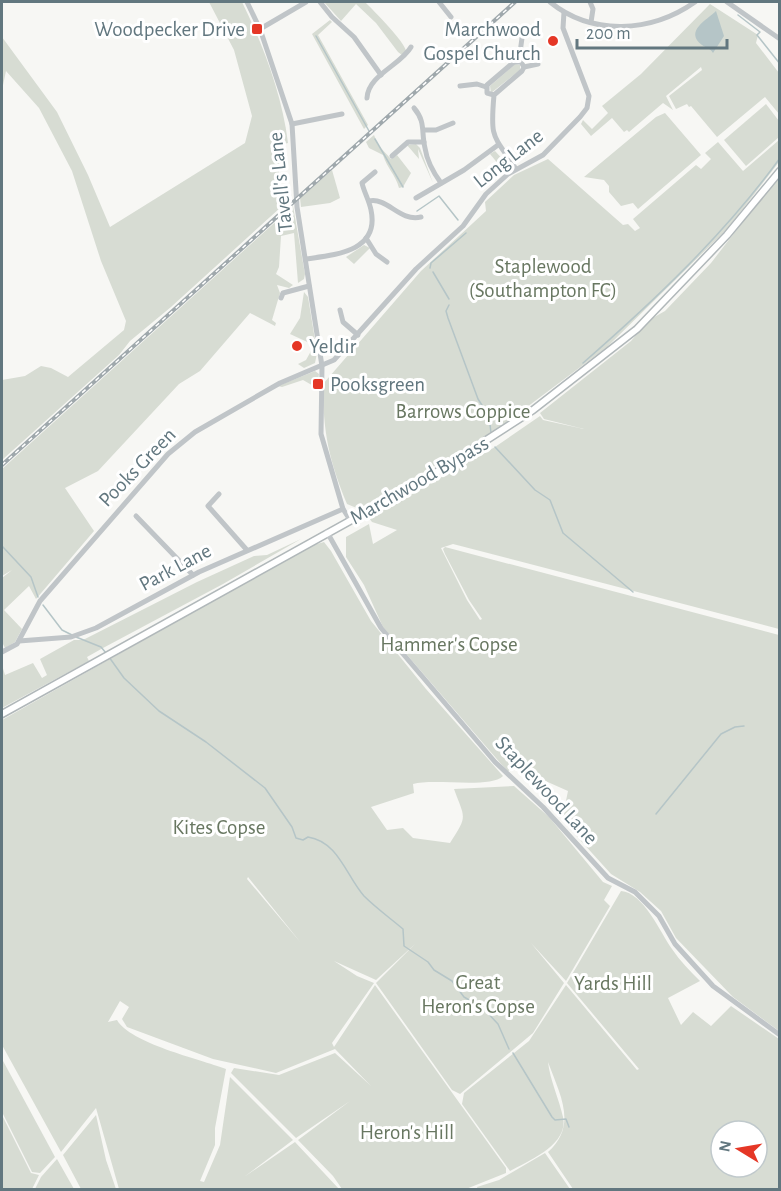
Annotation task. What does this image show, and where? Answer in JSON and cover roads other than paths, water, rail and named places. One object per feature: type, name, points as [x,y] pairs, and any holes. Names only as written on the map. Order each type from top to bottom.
[{"type":"main road","name":"Marchwood Bypass","points":[[2,714],[350,520],[482,444],[533,410],[637,329],[727,235],[780,171]]},
{"type":"street","name":"Tavell's Lane","points":[[247,2],[260,29],[292,124],[296,199],[322,366]]},
{"type":"street","points":[[260,29],[306,2]]},
{"type":"street","points":[[320,2],[332,17],[354,37],[381,75]]},
{"type":"street","points":[[439,2],[452,18]]},
{"type":"street","points":[[550,2],[564,12],[591,22],[615,27],[631,26],[662,18],[694,2]]},
{"type":"street","points":[[590,2],[593,9],[591,22]]},
{"type":"street","points":[[727,2],[780,39]]},
{"type":"street","name":"Long Lane","points":[[322,366],[340,355],[416,269],[463,226],[486,194],[516,169],[543,155],[589,104],[590,96],[563,28],[564,12]]},
{"type":"street","points":[[524,67],[519,60],[522,38],[532,27]]},
{"type":"street","points":[[367,98],[368,90],[381,75],[407,54],[411,47]]},
{"type":"street","points":[[486,87],[519,60]]},
{"type":"street","points":[[516,169],[498,145],[492,130],[495,95],[524,67],[538,64]]},
{"type":"street","points":[[459,86],[477,84],[486,87]]},
{"type":"street","points":[[486,87],[487,93],[495,95]]},
{"type":"street","points":[[414,108],[421,116],[425,130],[423,142],[429,164],[441,183]]},
{"type":"street","points":[[292,124],[342,114]]},
{"type":"street","points":[[425,130],[436,130],[453,123]]},
{"type":"street","points":[[392,156],[408,142],[423,142]]},
{"type":"street","points":[[416,198],[429,193],[498,145]]},
{"type":"street","points":[[306,259],[349,252],[366,238],[372,221],[369,201],[362,183],[375,172]]},
{"type":"street","points":[[369,201],[377,200],[403,216],[421,217]]},
{"type":"street","points":[[366,238],[376,254],[387,262]]},
{"type":"street","points":[[280,298],[286,292],[309,286]]},
{"type":"street","points":[[340,310],[343,322],[358,335]]},
{"type":"street","points":[[322,366],[321,434],[343,508],[350,520]]},
{"type":"street","name":"Pooks Green","points":[[19,641],[40,601],[168,454],[195,432],[272,388],[322,366]]},
{"type":"street","points":[[219,494],[208,506],[246,549]]},
{"type":"street","name":"Park Lane","points":[[19,641],[75,636],[96,628],[246,549],[343,508]]},
{"type":"street","points":[[136,516],[193,575]]},
{"type":"street","name":"Staplewood Lane","points":[[327,532],[381,628],[495,762],[543,807],[608,878],[635,892],[659,916],[675,944],[713,986],[780,1035]]},
{"type":"street","points":[[2,652],[19,641]]},
{"type":"waterway","points":[[738,15],[760,32],[757,35],[780,64]]},
{"type":"waterway","points":[[316,36],[369,131]]},
{"type":"waterway","points":[[375,139],[403,187]]},
{"type":"waterway","points":[[583,363],[636,316],[712,240],[736,214],[780,158]]},
{"type":"waterway","points":[[417,211],[439,196],[458,220]]},
{"type":"waterway","points":[[430,268],[431,263],[466,233]]},
{"type":"waterway","points":[[433,272],[449,299]]},
{"type":"waterway","points":[[449,305],[446,311],[448,318],[478,399],[489,416],[491,433]]},
{"type":"waterway","points":[[495,447],[535,490],[550,500],[563,533],[633,592]]},
{"type":"waterway","points":[[2,546],[31,577],[38,597]]},
{"type":"waterway","points":[[43,605],[62,630],[72,635]]},
{"type":"waterway","points":[[76,637],[101,647],[106,653]]},
{"type":"waterway","points":[[109,657],[124,678],[159,711],[206,742],[265,788],[292,827],[296,838],[303,840],[308,837],[319,840],[335,853],[364,896],[403,929],[404,946],[452,981],[464,997],[483,1008],[498,1024],[509,1049]]},
{"type":"waterway","points":[[656,814],[721,734],[735,727],[744,726]]},
{"type":"waterway","points":[[513,1053],[552,1117],[555,1120],[566,1119],[569,1127]]},
{"type":"railway","points":[[2,465],[515,2]]},
{"type":"place","name":"Woodpecker Drive","points":[[257,29]]},
{"type":"place","name":"Marchwood Gospel Church","points":[[553,41]]},
{"type":"place","name":"Yeldir","points":[[297,346]]},
{"type":"place","name":"Pooksgreen","points":[[318,384]]},
{"type":"park label","name":"Staplewood (Southampton FC)","points":[[543,278]]},
{"type":"park label","name":"Barrows Coppice","points":[[463,411]]},
{"type":"park label","name":"Hammer's Copse","points":[[449,644]]},
{"type":"park label","name":"Kites Copse","points":[[219,827]]},
{"type":"park label","name":"Yards Hill","points":[[613,983]]},
{"type":"park label","name":"Great Heron's Copse","points":[[478,994]]},
{"type":"park label","name":"Heron's Hill","points":[[407,1132]]}]
